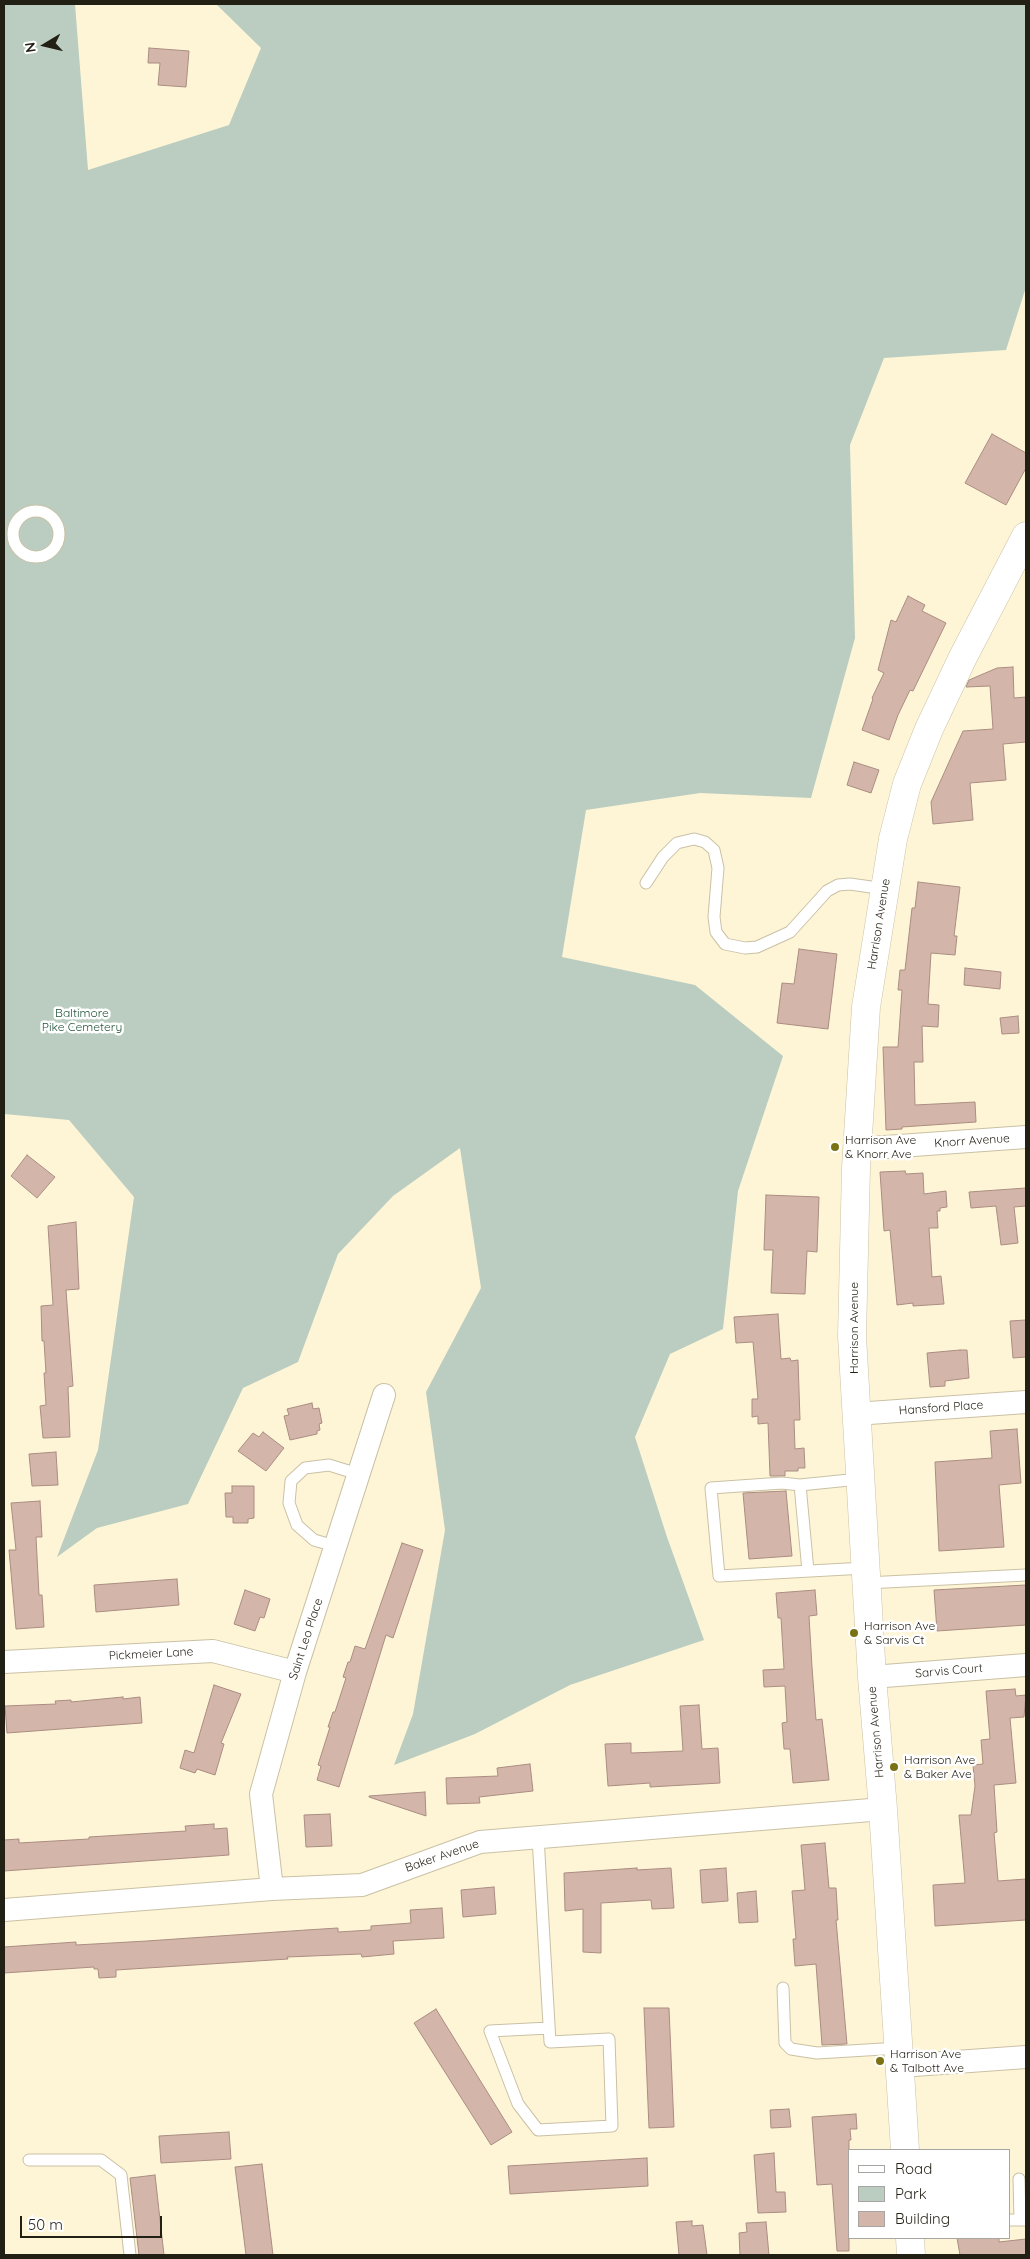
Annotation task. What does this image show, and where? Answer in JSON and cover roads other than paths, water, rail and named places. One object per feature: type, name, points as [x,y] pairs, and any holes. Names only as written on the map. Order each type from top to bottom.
[{"type":"main road","name":"Harrison Avenue","points":[[905,2149],[883,1810],[865,1576],[852,1336],[857,1149],[866,1007],[893,839],[911,775],[929,729],[963,657],[1026,536]]},
{"type":"main road","points":[[910,2239],[911,2255]]},
{"type":"street","name":"Knorr Avenue","points":[[857,1149],[1026,1137]]},
{"type":"street","name":"Saint Leo Place","points":[[272,1889],[261,1794],[295,1672],[384,1395]]},
{"type":"street","name":"Hansford Place","points":[[855,1414],[1026,1402]]},
{"type":"street","name":"Pickmeier Lane","points":[[4,1662],[213,1651],[295,1672]]},
{"type":"street","name":"Sarvis Court","points":[[872,1677],[1026,1664]]},
{"type":"street","name":"Baker Avenue","points":[[4,1910],[272,1889],[362,1885],[480,1842],[883,1810]]},
{"type":"street","points":[[900,2057],[1026,2057]]},
{"type":"lane","points":[[28,512],[43,512],[55,522],[58,528],[57,544],[47,554],[40,557],[25,555],[8,537],[16,522],[28,512]]},
{"type":"lane","points":[[646,883],[662,857],[677,843],[694,839],[705,842],[714,850],[718,868],[714,917],[716,932],[726,944],[744,948],[757,947],[790,932],[827,891],[838,885],[850,884],[885,889]]},
{"type":"lane","points":[[335,1546],[314,1540],[297,1525],[289,1502],[291,1481],[305,1468],[329,1465],[358,1474]]},
{"type":"lane","points":[[859,1479],[800,1485],[782,1483],[711,1488],[719,1576],[808,1571],[865,1576],[1026,1575]]},
{"type":"lane","points":[[800,1485],[808,1571]]},
{"type":"lane","points":[[538,1837],[550,2042],[609,2039],[612,2126],[538,2130],[518,2104],[490,2031],[549,2028]]},
{"type":"lane","points":[[783,1988],[785,2043],[790,2049],[817,2053],[900,2057]]},
{"type":"lane","points":[[29,2160],[101,2160],[121,2175],[130,2255]]},
{"type":"lane","points":[[1018,2220],[1019,2179]]},
{"type":"place","name":"Harrison Ave & Knorr Ave","points":[[835,1147]]},
{"type":"place","name":"Harrison Ave & Sarvis Ct","points":[[854,1633]]},
{"type":"place","name":"Harrison Ave & Baker Ave","points":[[894,1767]]},
{"type":"place","name":"Harrison Ave & Talbott Ave","points":[[880,2061]]},
{"type":"park label","name":"Baltimore Pike Cemetery","points":[[82,1020]]}]
